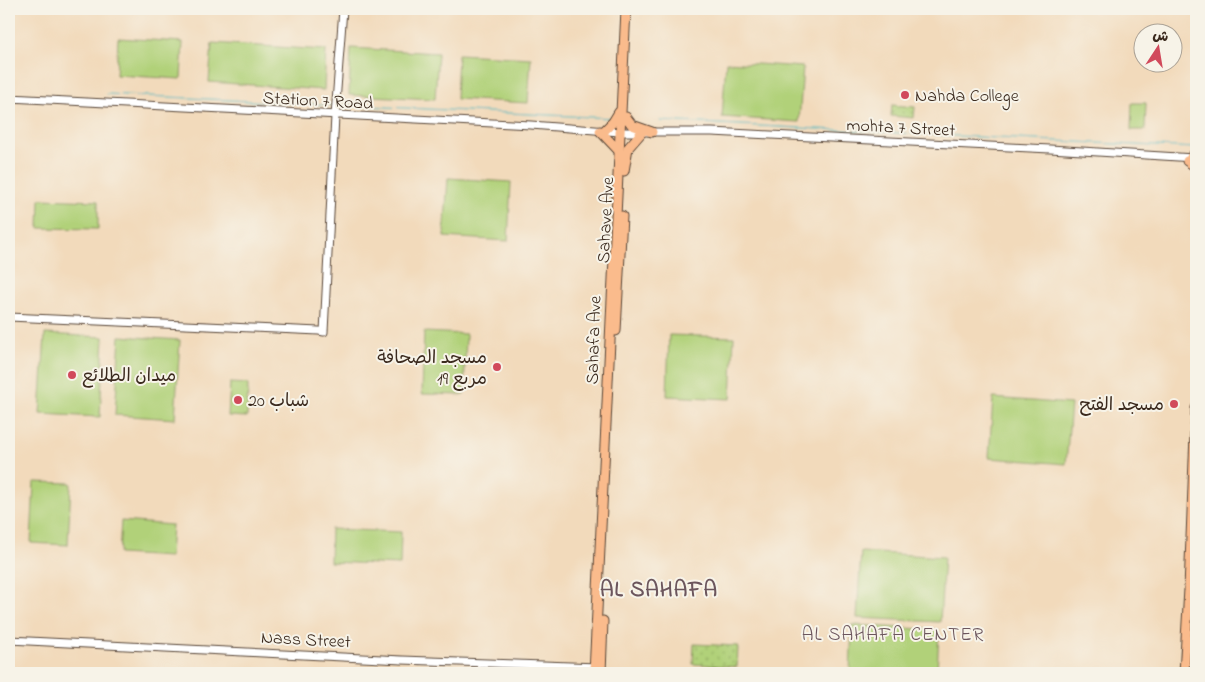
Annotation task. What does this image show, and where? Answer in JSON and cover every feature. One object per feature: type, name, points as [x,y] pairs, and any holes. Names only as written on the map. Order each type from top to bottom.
[{"type":"main road","points":[[624,171],[628,148],[647,132],[632,125],[623,113],[626,9]]},
{"type":"main road","name":"Sahave Ave","points":[[598,670],[624,171],[623,113],[631,9]]},
{"type":"main road","points":[[619,151],[602,131],[623,113]]},
{"type":"main road","name":"Sahafa Ave","points":[[598,670],[619,151],[623,132]]},
{"type":"main road","points":[[1193,158],[1196,167]]},
{"type":"main road","points":[[1184,673],[1190,588],[1196,408]]},
{"type":"street","points":[[9,316],[319,330],[324,332],[335,116],[343,9]]},
{"type":"street","name":"Station 7 Road","points":[[9,98],[532,125],[623,132]]},
{"type":"street","name":"mohta 7 Street","points":[[623,132],[712,132],[1050,148],[1193,158]]},
{"type":"street","name":"Nass Street","points":[[9,640],[598,670]]},
{"type":"green space","points":[[118,38],[183,42],[181,79],[116,75]]},
{"type":"green space","points":[[212,43],[326,50],[324,90],[209,82]]},
{"type":"green space","points":[[351,48],[438,53],[435,99],[349,95]]},
{"type":"green space","points":[[458,54],[531,58],[528,103],[456,99]]},
{"type":"green space","points":[[726,62],[803,67],[799,122],[722,117]]},
{"type":"green space","points":[[1132,103],[1146,103],[1145,130],[1131,130]]},
{"type":"green space","points":[[892,105],[915,107],[914,118],[891,116]]},
{"type":"green space","points":[[448,178],[511,182],[508,241],[444,237]]},
{"type":"green space","points":[[40,199],[98,201],[98,229],[39,228]]},
{"type":"green space","points":[[424,332],[466,334],[464,395],[422,394]]},
{"type":"green space","name":"ميدان الطلائع","points":[[45,334],[104,337],[100,417],[40,414]]},
{"type":"green space","points":[[669,335],[734,337],[731,399],[667,396]]},
{"type":"green space","points":[[120,336],[180,340],[175,419],[115,415]]},
{"type":"green space","name":"شباب 20","points":[[230,383],[248,384],[247,417],[228,416]]},
{"type":"green space","points":[[993,398],[1071,404],[1066,464],[989,458]]},
{"type":"green space","points":[[34,482],[71,483],[68,545],[31,543]]},
{"type":"green space","points":[[121,521],[172,525],[170,557],[119,554]]},
{"type":"green space","points":[[331,529],[401,532],[400,565],[330,562]]},
{"type":"green space","points":[[861,552],[944,557],[940,622],[857,618]]},
{"type":"green space","points":[[852,625],[939,630],[937,673],[850,673]]},
{"type":"green space","points":[[694,644],[738,646],[737,667],[693,664]]},
{"type":"waterway","points":[[107,94],[332,105]]},
{"type":"waterway","points":[[345,105],[611,118]]},
{"type":"waterway","points":[[660,121],[1196,148]]},
{"type":"place","name":"Nahda College","points":[[905,95]]},
{"type":"place","name":"مسجد الصحافة مربع 19","points":[[497,367]]},
{"type":"place","name":"ميدان الطلائع","points":[[72,375]]},
{"type":"place","name":"شباب 20","points":[[238,400]]},
{"type":"place","name":"مسجد الفتح","points":[[1174,404]]},
{"type":"district","name":"AL SAHAFA","points":[[659,588]]},
{"type":"district","name":"AL SAHAFA CENTER","points":[[893,633]]}]
